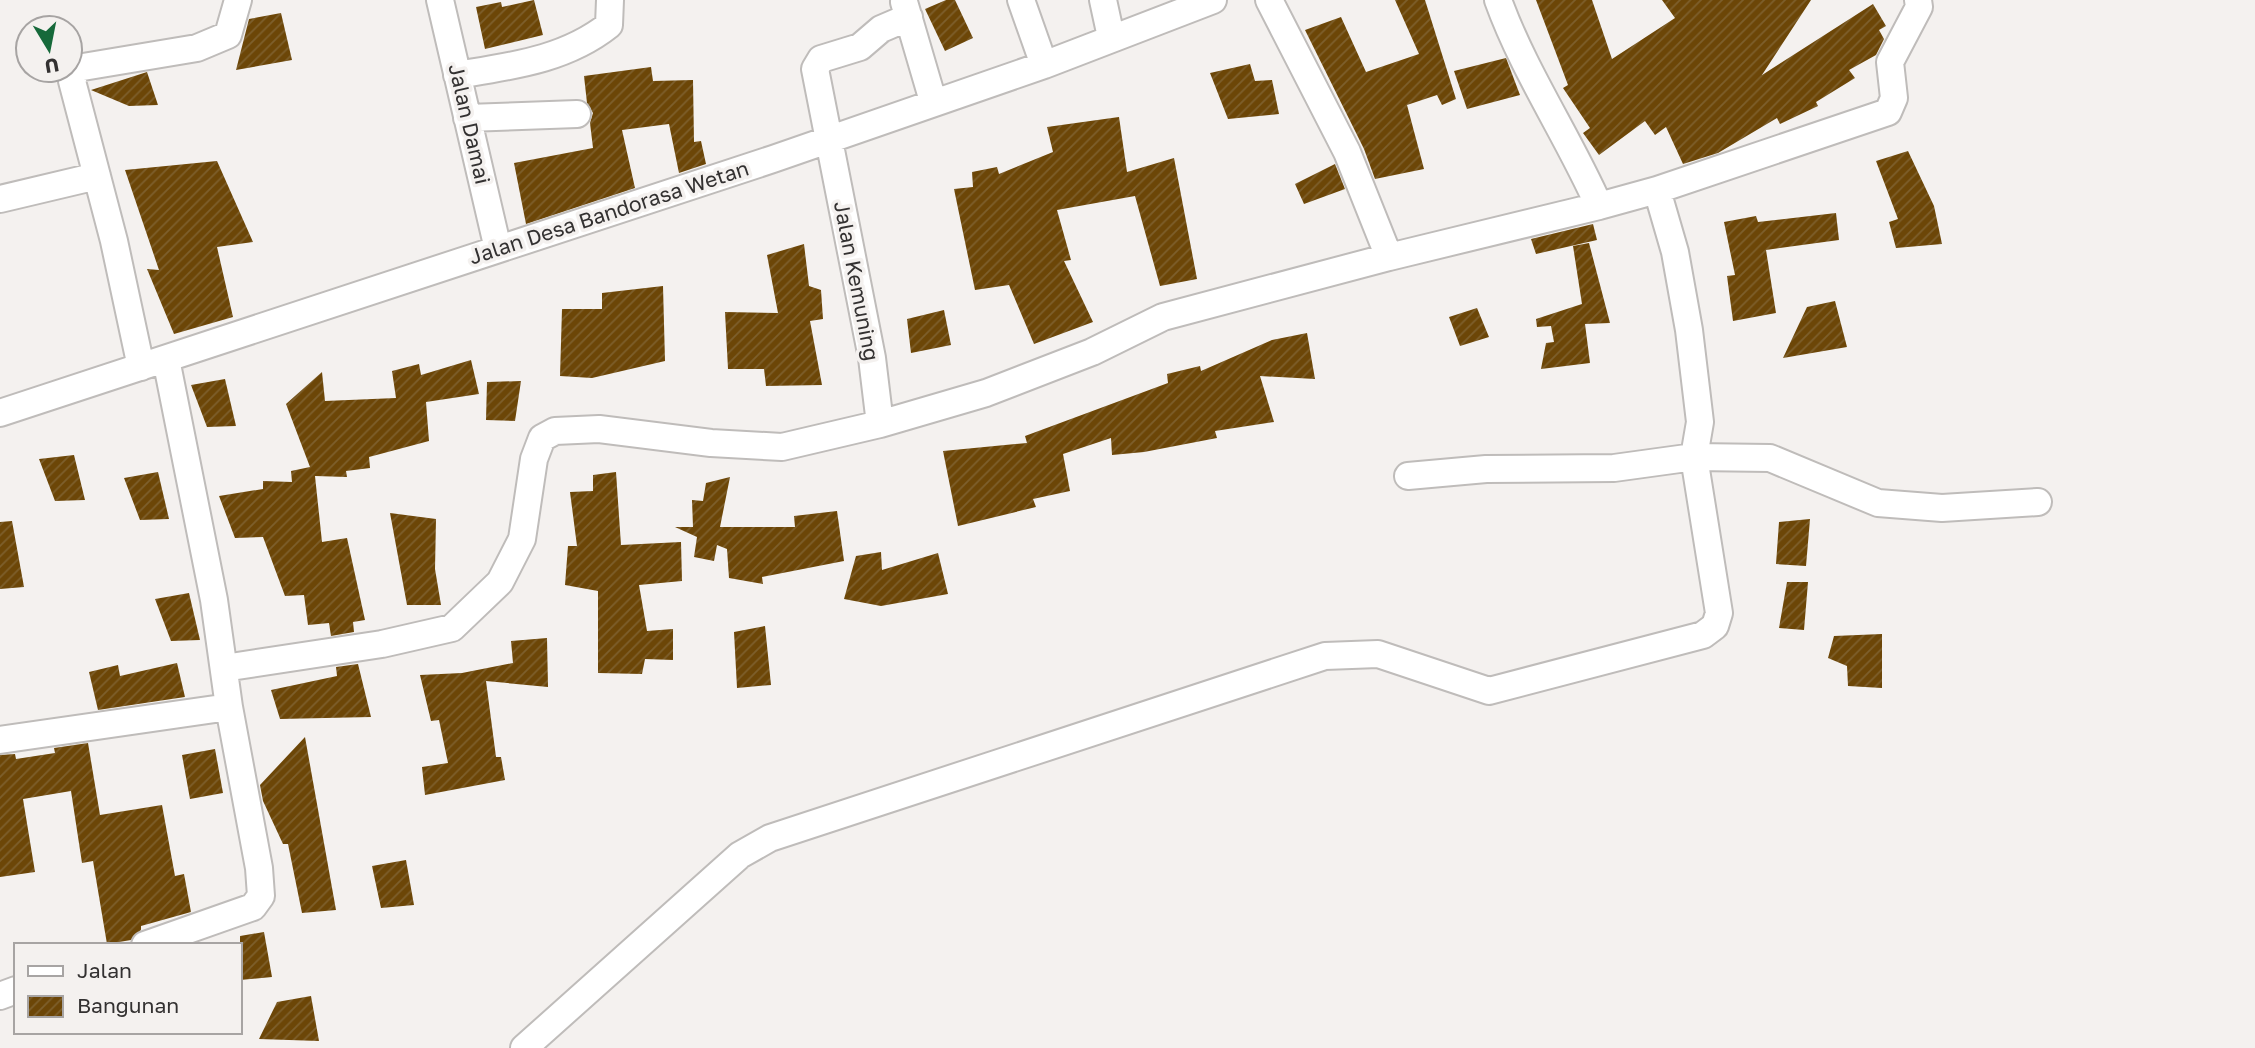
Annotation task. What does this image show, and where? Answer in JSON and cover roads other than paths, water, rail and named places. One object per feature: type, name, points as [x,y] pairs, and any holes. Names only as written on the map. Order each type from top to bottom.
[{"type":"street","points":[[151,943],[253,907],[261,896],[259,868],[229,707],[214,600],[153,363],[97,176],[72,81],[77,68],[197,48],[228,35],[238,0]]},
{"type":"street","name":"Jalan Damai","points":[[440,0],[498,249]]},
{"type":"street","points":[[457,75],[557,56],[595,36],[609,25],[610,0]]},
{"type":"street","points":[[1021,0],[1044,65]]},
{"type":"street","points":[[1103,0],[1111,37]]},
{"type":"street","name":"Jalan Desa Bandorasa Wetan","points":[[0,413],[1044,65],[1213,0]]},
{"type":"street","points":[[1269,0],[1347,152],[1389,257]]},
{"type":"street","points":[[1498,0],[1539,91],[1576,155],[1599,206]]},
{"type":"street","points":[[223,668],[382,644],[452,628],[500,582],[522,539],[534,459],[542,438],[555,431],[599,429],[711,443],[782,447],[880,424],[998,389],[1092,352],[1163,317],[1389,257],[1657,191],[1888,112],[1894,98],[1890,62],[1919,7],[1918,0]]},
{"type":"street","points":[[906,8],[933,101]]},
{"type":"street","name":"Jalan Kemuning","points":[[880,424],[872,358],[815,69],[821,59],[860,47],[906,8]]},
{"type":"street","points":[[467,118],[577,114]]},
{"type":"street","points":[[0,199],[97,176]]},
{"type":"street","points":[[524,1048],[740,855],[770,838],[1325,656],[1378,654],[1489,691],[1703,635],[1715,626],[1718,613],[1695,457],[1700,422],[1689,330],[1675,252],[1657,191]]},
{"type":"street","points":[[1408,475],[1486,469],[1614,468],[1695,457],[1770,458],[1878,503],[1942,508],[2038,502]]},
{"type":"street","points":[[0,740],[229,707]]}]
